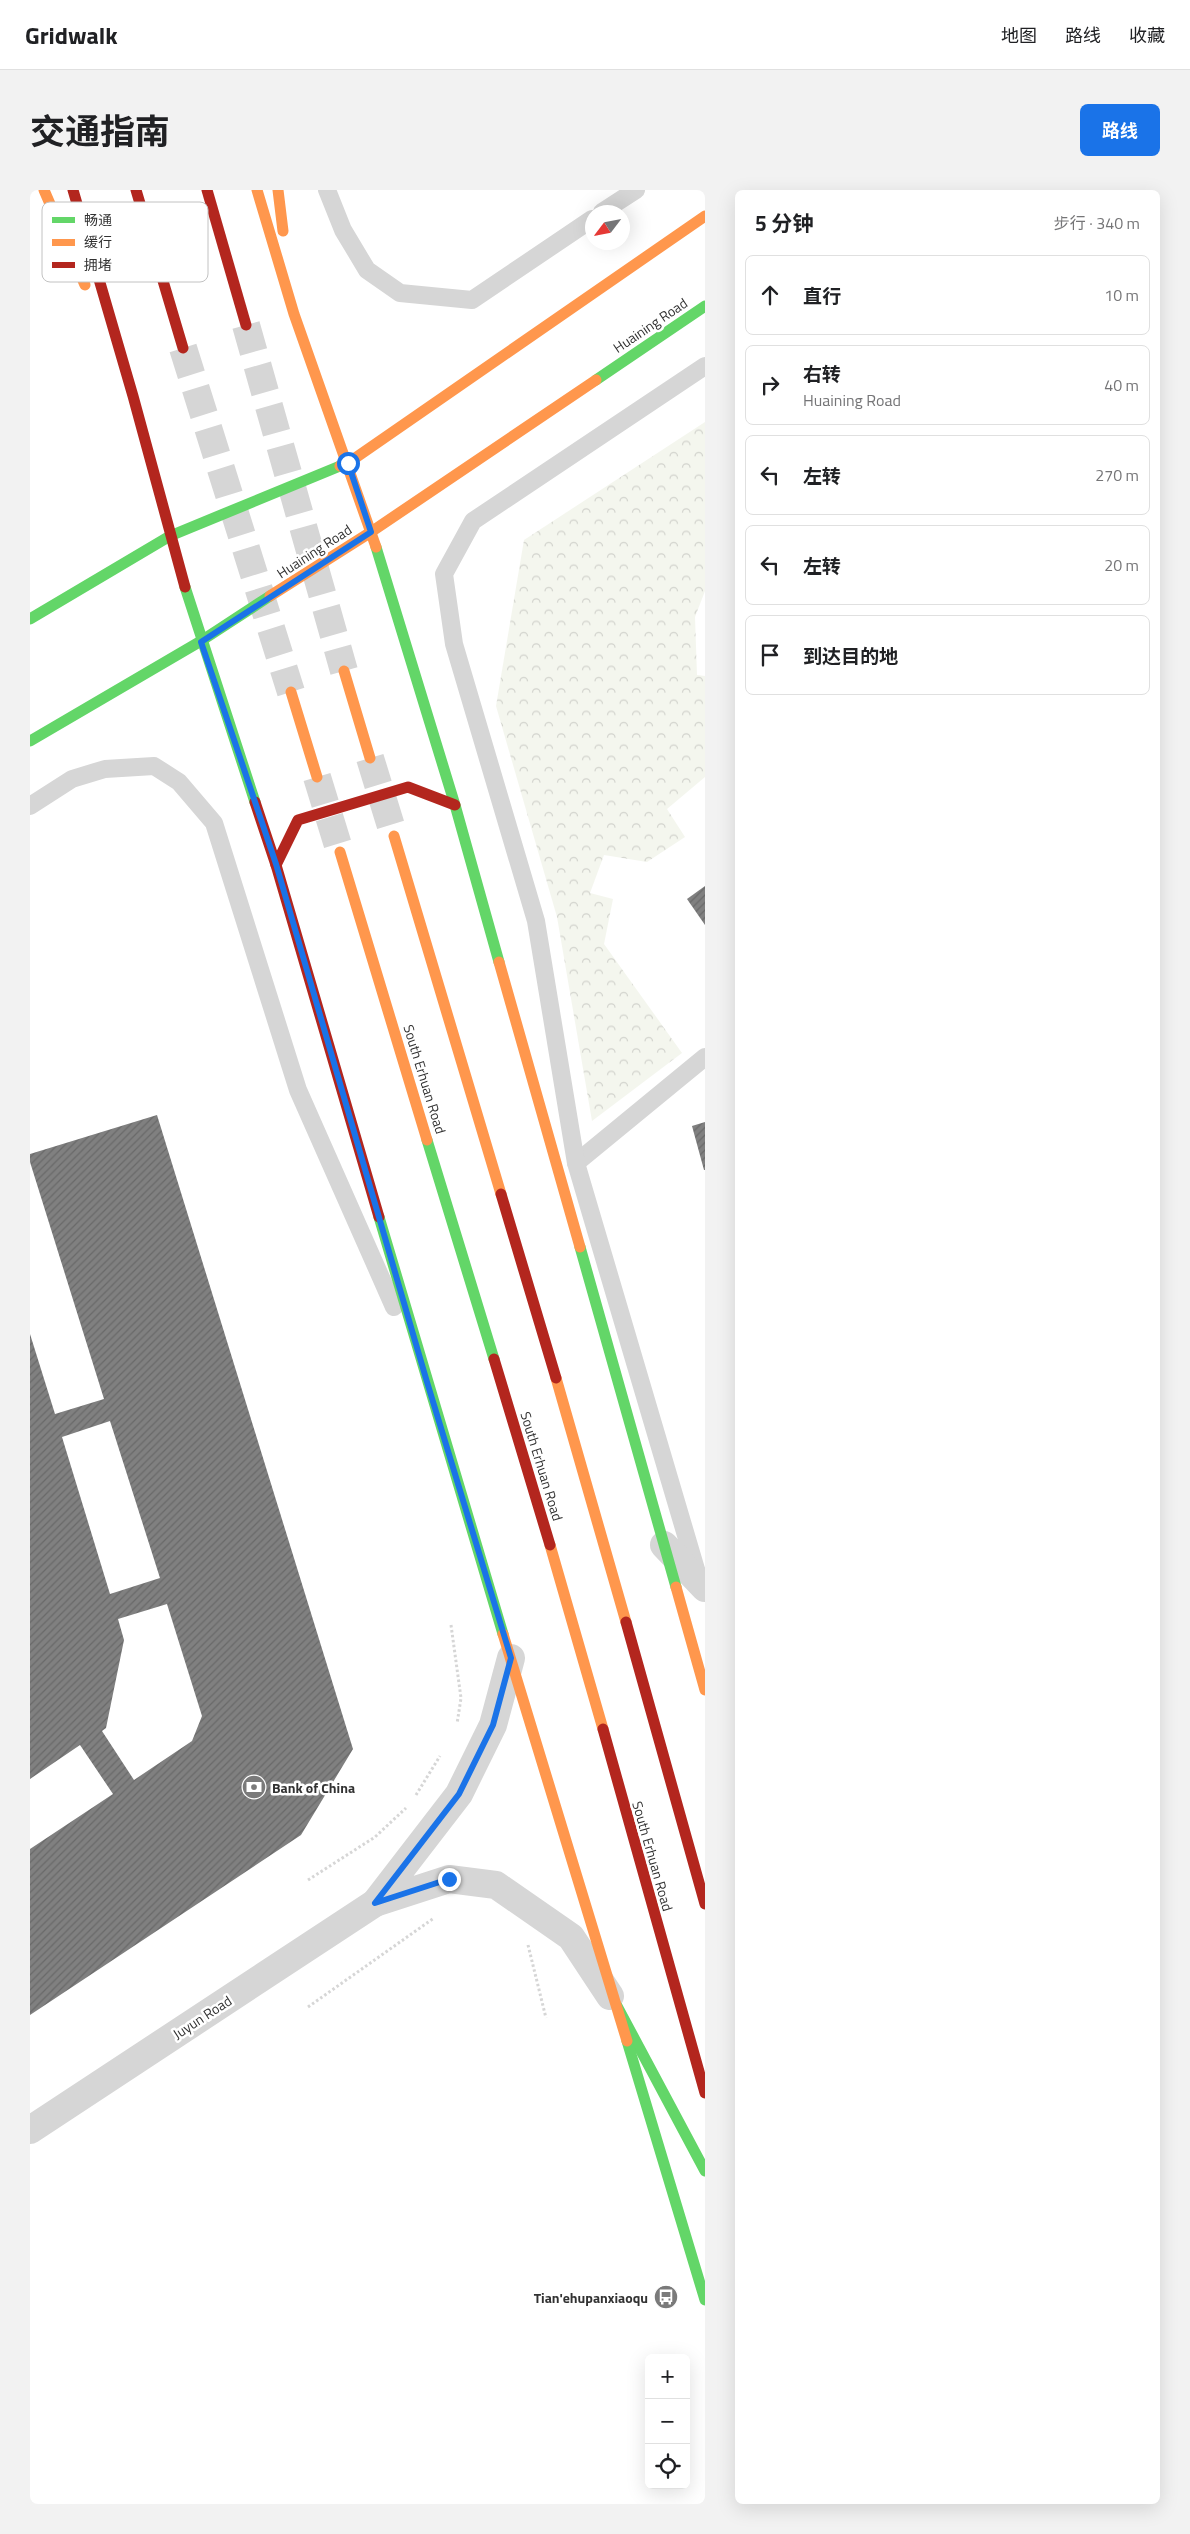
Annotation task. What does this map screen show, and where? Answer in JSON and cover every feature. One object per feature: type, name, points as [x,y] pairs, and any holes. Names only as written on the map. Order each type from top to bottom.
[{"type":"main road","points":[[44,190],[49,202]]},
{"type":"main road","points":[[136,190],[140,202]]},
{"type":"main road","points":[[207,190],[246,325]]},
{"type":"main road","points":[[257,190],[294,314],[371,532],[455,805],[705,1690]]},
{"type":"main road","points":[[278,190],[294,314]]},
{"type":"main road","points":[[30,619],[170,536],[348,463],[705,216]]},
{"type":"main road","points":[[83,282],[133,396]]},
{"type":"main road","points":[[100,282],[201,642],[276,864],[427,1382],[705,2300]]},
{"type":"main road","points":[[163,282],[183,348]]},
{"type":"main road","name":"Huaining Road","points":[[30,741],[201,642],[371,532],[705,306]]},
{"type":"main road","points":[[344,671],[370,758]]},
{"type":"main road","points":[[291,692],[317,777]]},
{"type":"main road","points":[[276,864],[298,820],[408,787],[455,805]]},
{"type":"main road","points":[[394,836],[587,1481],[705,1904]]},
{"type":"main road","name":"South Erhuan Road","points":[[340,852],[557,1567],[705,2092]]},
{"type":"main road","points":[[617,2006],[705,2171]]},
{"type":"street","points":[[664,1545],[704,1591]]},
{"type":"street","points":[[375,1903],[459,1794],[493,1725],[511,1658]]},
{"type":"street","points":[[375,1903],[449,1879],[496,1885],[571,1937],[617,2006]]},
{"type":"street","name":"Juyun Road","points":[[30,2130],[375,1903]]},
{"type":"lane","points":[[327,190],[343,230],[367,270],[400,293],[472,300],[585,224]]},
{"type":"lane","points":[[613,205],[636,190]]},
{"type":"lane","points":[[704,1591],[576,1163],[536,921],[454,644],[444,574],[473,521],[705,366]]},
{"type":"lane","points":[[30,806],[72,779],[105,769],[154,766],[179,782],[214,823],[298,1090],[427,1382]]},
{"type":"lane","points":[[576,1163],[705,1057]]},
{"type":"path","points":[[451,1625],[461,1698],[457,1725],[453,1733]]},
{"type":"path","points":[[414,1798],[444,1749]]},
{"type":"path","points":[[308,1880],[375,1837],[409,1806]]},
{"type":"path","points":[[308,2007],[436,1918]]},
{"type":"path","points":[[527,1943],[546,2018]]},
{"type":"green space","points":[[705,422],[705,591],[695,617],[697,675],[705,676],[705,777],[667,809],[685,837],[647,862],[604,855],[590,893],[613,899],[604,944],[682,1053],[592,1121],[557,917],[496,706],[524,540]]},
{"type":"building","points":[[705,886],[705,925],[687,899]]},
{"type":"building","points":[[157,1115],[353,1749],[301,1835],[30,2015],[30,1849],[113,1794],[80,1745],[30,1779],[30,1334],[55,1414],[104,1399],[30,1162],[30,1154]],"holes":[[[110,1421],[160,1578],[110,1594],[62,1437]],[[167,1604],[202,1716],[192,1741],[134,1780],[102,1731],[106,1728],[124,1640],[118,1619]]]},
{"type":"building","points":[[705,1122],[705,1170],[704,1170],[692,1126]]},
{"type":"tunnel","points":[[246,325],[344,671]]},
{"type":"tunnel","points":[[183,348],[291,692]]},
{"type":"tunnel","points":[[370,758],[394,836]]},
{"type":"tunnel","points":[[317,777],[340,852]]},
{"type":"traffic: fast","points":[[596,380],[705,306]]},
{"type":"traffic: fast","points":[[30,619],[170,536],[340,466]]},
{"type":"traffic: fast","points":[[376,547],[455,805],[499,962]]},
{"type":"traffic: fast","points":[[185,587],[255,802]]},
{"type":"traffic: fast","points":[[30,741],[201,641],[270,596]]},
{"type":"traffic: fast","points":[[427,1140],[494,1359]]},
{"type":"traffic: fast","points":[[379,1217],[503,1634]]},
{"type":"traffic: fast","points":[[580,1247],[676,1587]]},
{"type":"traffic: fast","points":[[617,2006],[705,2171]]},
{"type":"traffic: fast","points":[[627,2041],[705,2300]]},
{"type":"traffic: slow","points":[[44,190],[49,202]]},
{"type":"traffic: slow","points":[[257,190],[294,314],[376,547]]},
{"type":"traffic: slow","points":[[278,190],[283,231]]},
{"type":"traffic: slow","points":[[340,466],[348,463],[705,216]]},
{"type":"traffic: slow","points":[[270,596],[371,532],[596,380]]},
{"type":"traffic: slow","points":[[344,671],[370,758]]},
{"type":"traffic: slow","points":[[291,692],[317,777]]},
{"type":"traffic: slow","points":[[394,836],[501,1194]]},
{"type":"traffic: slow","points":[[340,852],[427,1140]]},
{"type":"traffic: slow","points":[[499,962],[580,1247]]},
{"type":"traffic: slow","points":[[556,1378],[626,1622]]},
{"type":"traffic: slow","points":[[550,1545],[603,1729]]},
{"type":"traffic: slow","points":[[676,1587],[705,1690]]},
{"type":"traffic: slow","points":[[503,1634],[627,2041]]},
{"type":"traffic: jam","points":[[73,190],[76,202]]},
{"type":"traffic: jam","points":[[136,190],[140,202]]},
{"type":"traffic: jam","points":[[207,190],[246,325]]},
{"type":"traffic: jam","points":[[100,282],[185,587]]},
{"type":"traffic: jam","points":[[163,282],[183,348]]},
{"type":"traffic: jam","points":[[276,865],[298,820],[408,787],[455,805]]},
{"type":"traffic: jam","points":[[255,802],[276,865],[379,1217]]},
{"type":"traffic: jam","points":[[501,1194],[556,1378]]},
{"type":"traffic: jam","points":[[494,1359],[550,1545]]},
{"type":"traffic: jam","points":[[626,1622],[705,1904]]},
{"type":"traffic: jam","points":[[603,1729],[705,2093]]},
{"type":"place","name":"Bank of China","points":[[254,1787]]},
{"type":"place","name":"Tian'ehupanxiaoqu","points":[[666,2297]]},
{"type":"route","points":[[348,463],[371,532],[201,642],[276,864],[427,1382],[511,1658],[493,1725],[459,1794],[375,1903],[449,1879]]}]
